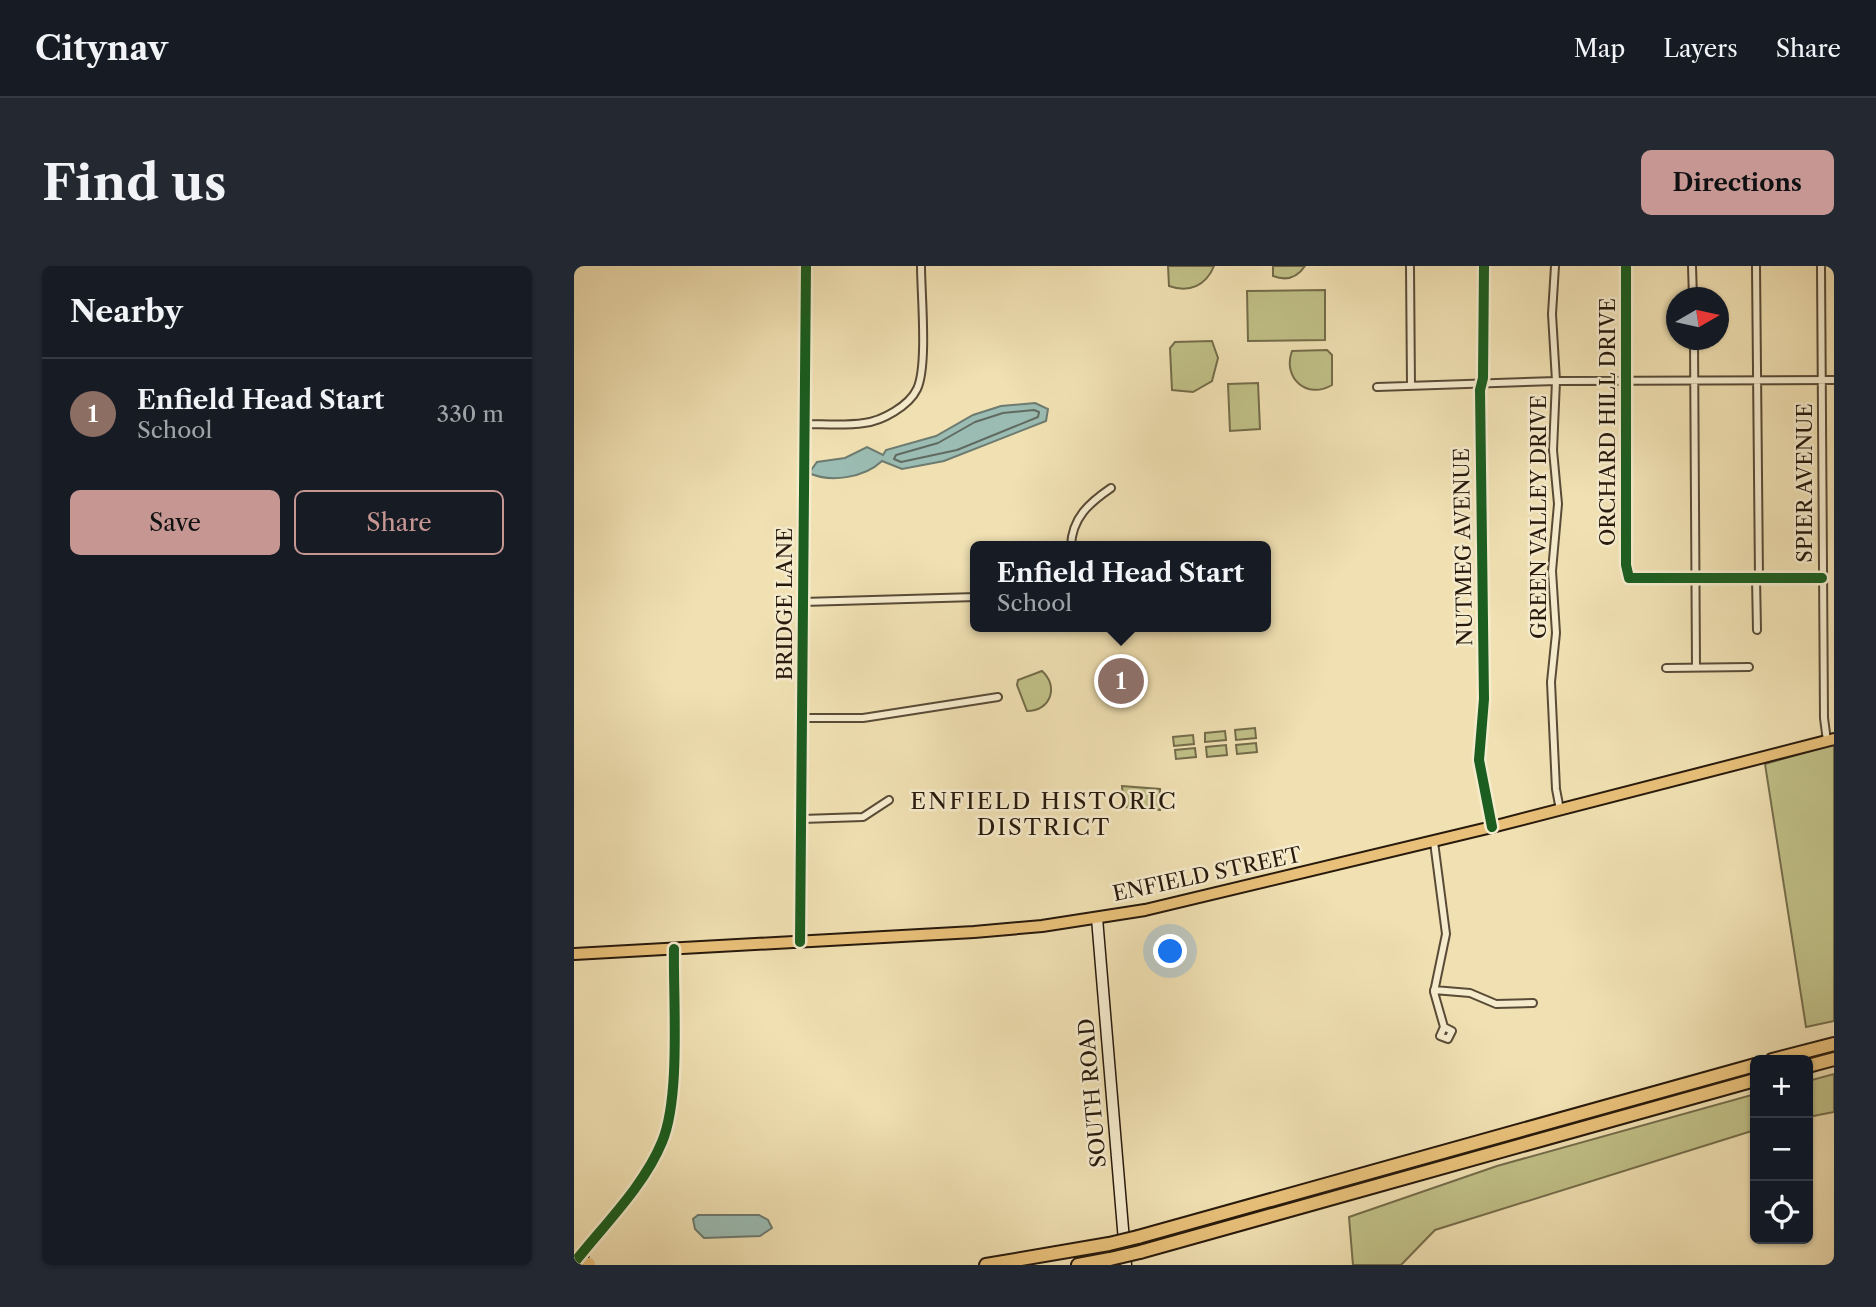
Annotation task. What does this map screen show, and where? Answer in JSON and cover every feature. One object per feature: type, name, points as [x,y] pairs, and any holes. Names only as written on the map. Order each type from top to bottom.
[{"type":"highway","points":[[1791,1055],[1834,1044]]},
{"type":"highway","points":[[1813,1065],[1834,1059]]},
{"type":"highway","points":[[986,1265],[1138,1237],[1750,1066]]},
{"type":"highway","points":[[1078,1265],[1140,1252],[1750,1081]]},
{"type":"highway","points":[[574,1263],[598,1265]]},
{"type":"main road","name":"ENFIELD STREET","points":[[574,954],[981,932],[1097,918],[1170,905],[1433,842],[1831,740]]},
{"type":"main road","name":"SOUTH ROAD","points":[[1097,918],[1126,1265]]},
{"type":"main road","points":[[574,1263],[650,1165],[667,1129],[672,1098],[674,949]]},
{"type":"street","name":"BRIDGE LANE","points":[[800,943],[806,266]]},
{"type":"street","points":[[805,424],[864,423],[877,420],[913,396],[920,381],[921,266]]},
{"type":"street","points":[[1410,266],[1411,386]]},
{"type":"street","name":"NUTMEG AVENUE","points":[[1484,266],[1483,383],[1480,401],[1484,699],[1479,760],[1492,827]]},
{"type":"street","name":"GREEN VALLEY DRIVE","points":[[1555,266],[1552,330],[1556,381],[1553,450],[1558,504],[1552,571],[1556,633],[1551,682],[1556,789],[1560,810]]},
{"type":"street","name":"ORCHARD HILL DRIVE","points":[[1626,266],[1626,565],[1629,578],[1695,578]]},
{"type":"street","points":[[1692,266],[1693,287]]},
{"type":"street","points":[[1756,266],[1756,630]]},
{"type":"street","name":"SPIER AVENUE","points":[[1821,266],[1824,718],[1831,740]]},
{"type":"street","points":[[1694,350],[1696,667]]},
{"type":"street","points":[[1377,387],[1556,381],[1834,380]]},
{"type":"street","points":[[1071,541],[1082,511],[1111,488]]},
{"type":"street","points":[[1695,578],[1822,578]]},
{"type":"street","points":[[803,602],[970,597]]},
{"type":"street","points":[[1666,668],[1749,667]]},
{"type":"street","points":[[803,719],[863,718],[998,697]]},
{"type":"street","points":[[802,819],[863,817],[889,800]]},
{"type":"street","points":[[1433,842],[1446,934],[1434,990],[1444,1027]]},
{"type":"street","points":[[1434,990],[1469,993],[1496,1004],[1533,1003]]},
{"type":"green space","points":[[1168,266],[1214,266],[1202,283],[1183,289],[1169,286]]},
{"type":"green space","points":[[1273,266],[1305,266],[1295,276],[1282,278],[1273,276]]},
{"type":"green space","points":[[1325,290],[1325,340],[1248,341],[1247,291]]},
{"type":"green space","points":[[1212,341],[1218,358],[1212,381],[1193,392],[1172,390],[1170,348],[1175,342]]},
{"type":"green space","points":[[1327,350],[1332,355],[1332,385],[1314,390],[1299,384],[1291,370],[1292,351]]},
{"type":"green space","points":[[1258,383],[1260,429],[1230,431],[1228,384]]},
{"type":"green space","points":[[1042,671],[1050,684],[1050,697],[1042,707],[1027,711],[1017,685],[1018,680]]},
{"type":"green space","points":[[1255,728],[1256,738],[1236,740],[1235,730]]},
{"type":"green space","points":[[1225,731],[1226,740],[1205,742],[1205,733]]},
{"type":"green space","points":[[1193,735],[1194,744],[1174,746],[1173,737]]},
{"type":"green space","points":[[1256,743],[1257,752],[1237,754],[1236,745]]},
{"type":"green space","points":[[1834,744],[1834,1021],[1806,1027],[1765,764]]},
{"type":"green space","points":[[1226,745],[1227,755],[1207,757],[1206,747]]},
{"type":"green space","points":[[1195,748],[1196,757],[1176,759],[1175,750]]},
{"type":"green space","points":[[1122,786],[1160,789],[1160,810],[1124,807]]},
{"type":"green space","points":[[1834,1074],[1834,1112],[1813,1116],[1813,1080]]},
{"type":"green space","points":[[1750,1095],[1750,1132],[1435,1230],[1401,1265],[1353,1265],[1349,1217],[1497,1166]]},
{"type":"water","points":[[1035,403],[1048,409],[1046,421],[944,461],[902,469],[882,461],[857,475],[837,478],[809,473],[817,462],[845,458],[867,447],[883,455],[886,450],[936,436],[973,415],[1001,406]]},
{"type":"water","points":[[698,1215],[759,1215],[768,1220],[772,1228],[760,1236],[704,1238],[695,1229],[693,1219]]},
{"type":"cycle path","points":[[800,942],[806,266]]},
{"type":"cycle path","points":[[1484,266],[1483,378],[1480,390],[1484,699],[1479,760],[1492,827]]},
{"type":"cycle path","points":[[1626,266],[1626,565],[1629,578],[1822,578]]},
{"type":"cycle path","points":[[574,1263],[634,1190],[662,1142],[668,1123],[674,1075],[674,949]]},
{"type":"place","name":"Enfield Head Start","points":[[1121,681]]},
{"type":"district","name":"ENFIELD HISTORIC DISTRICT","points":[[1044,814]]}]
